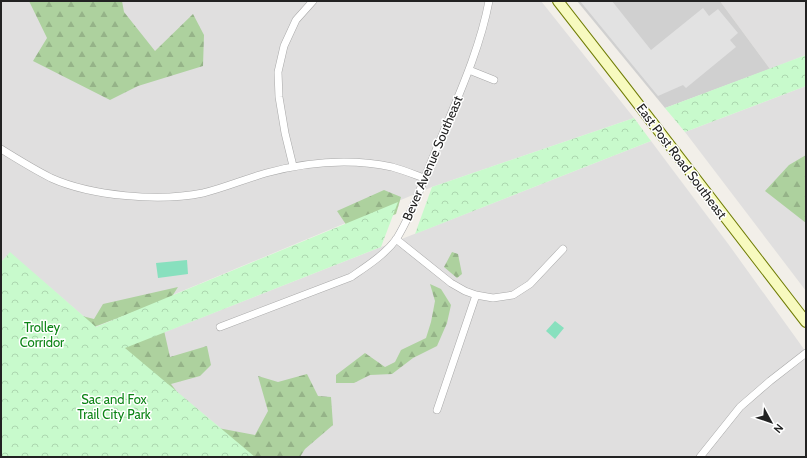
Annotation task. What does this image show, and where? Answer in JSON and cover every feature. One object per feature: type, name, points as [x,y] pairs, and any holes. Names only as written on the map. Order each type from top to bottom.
[{"type":"main road","name":"East Post Road Southeast","points":[[558,1],[806,322]]},
{"type":"street","points":[[293,166],[280,105],[278,72],[284,46],[296,20],[313,1]]},
{"type":"street","name":"Bever Avenue Southeast","points":[[220,327],[351,277],[369,265],[396,239],[409,216],[469,70],[485,23],[488,1]]},
{"type":"street","points":[[469,70],[494,80]]},
{"type":"street","points":[[1,148],[24,164],[52,178],[79,187],[109,194],[139,197],[202,193],[293,166],[325,162],[355,162],[393,168],[424,178]]},
{"type":"street","points":[[396,239],[451,282],[465,291],[476,295],[493,298],[513,295],[530,284],[563,249]]},
{"type":"street","points":[[437,410],[476,295]]},
{"type":"street","points":[[700,457],[740,406],[806,353]]},
{"type":"shaded area","points":[[1,1],[541,1],[634,118],[432,187],[96,327],[10,253],[1,262]]},
{"type":"shaded area","points":[[577,1],[720,1],[770,69],[665,108]]},
{"type":"shaded area","points":[[580,1],[612,1],[651,50],[703,8],[709,16],[718,9],[738,33],[730,40],[736,47],[686,88],[683,85],[658,96]]},
{"type":"shaded area","points":[[720,1],[806,1],[806,55],[770,69]]},
{"type":"shaded area","points":[[806,86],[806,291],[685,132]]},
{"type":"shaded area","points":[[651,141],[729,245],[806,352],[806,457],[255,457],[124,348]]},
{"type":"green space","points":[[29,1],[122,1],[124,12],[155,51],[193,14],[204,35],[203,66],[138,86],[110,100],[33,61],[47,38]]},
{"type":"green space","points":[[806,55],[806,86],[685,132],[665,108]]},
{"type":"green space","points":[[634,118],[651,141],[415,234],[432,187]]},
{"type":"green space","points":[[806,155],[806,223],[765,191],[789,165]]},
{"type":"green space","points":[[384,190],[401,197],[396,214],[351,232],[337,211]]},
{"type":"green space","name":"Trolley Corridor","points":[[398,202],[381,247],[125,348],[255,457],[1,457],[1,262],[10,252],[96,327]]},
{"type":"green space","points":[[452,252],[458,254],[462,274],[457,278],[444,267]]},
{"type":"green space","points":[[187,260],[188,274],[158,278],[156,263]]},
{"type":"green space","name":"Trolley Corridor","points":[[1,273],[30,303],[94,319],[103,304],[178,287],[171,298],[25,353]]},
{"type":"green space","points":[[430,284],[441,289],[451,305],[447,323],[437,346],[413,358],[392,374],[370,375],[354,383],[336,383],[336,375],[365,353],[385,367],[395,362],[401,350],[426,338],[435,301]]},
{"type":"green space","points":[[555,321],[564,328],[555,339],[546,331]]},
{"type":"green space","name":"Sac and Fox Trail City Park","points":[[163,326],[170,357],[207,346],[211,365],[200,376],[171,384],[202,425],[255,435],[268,411],[258,376],[278,382],[307,374],[318,396],[331,397],[333,425],[305,449],[300,457],[1,457],[1,390]]}]
